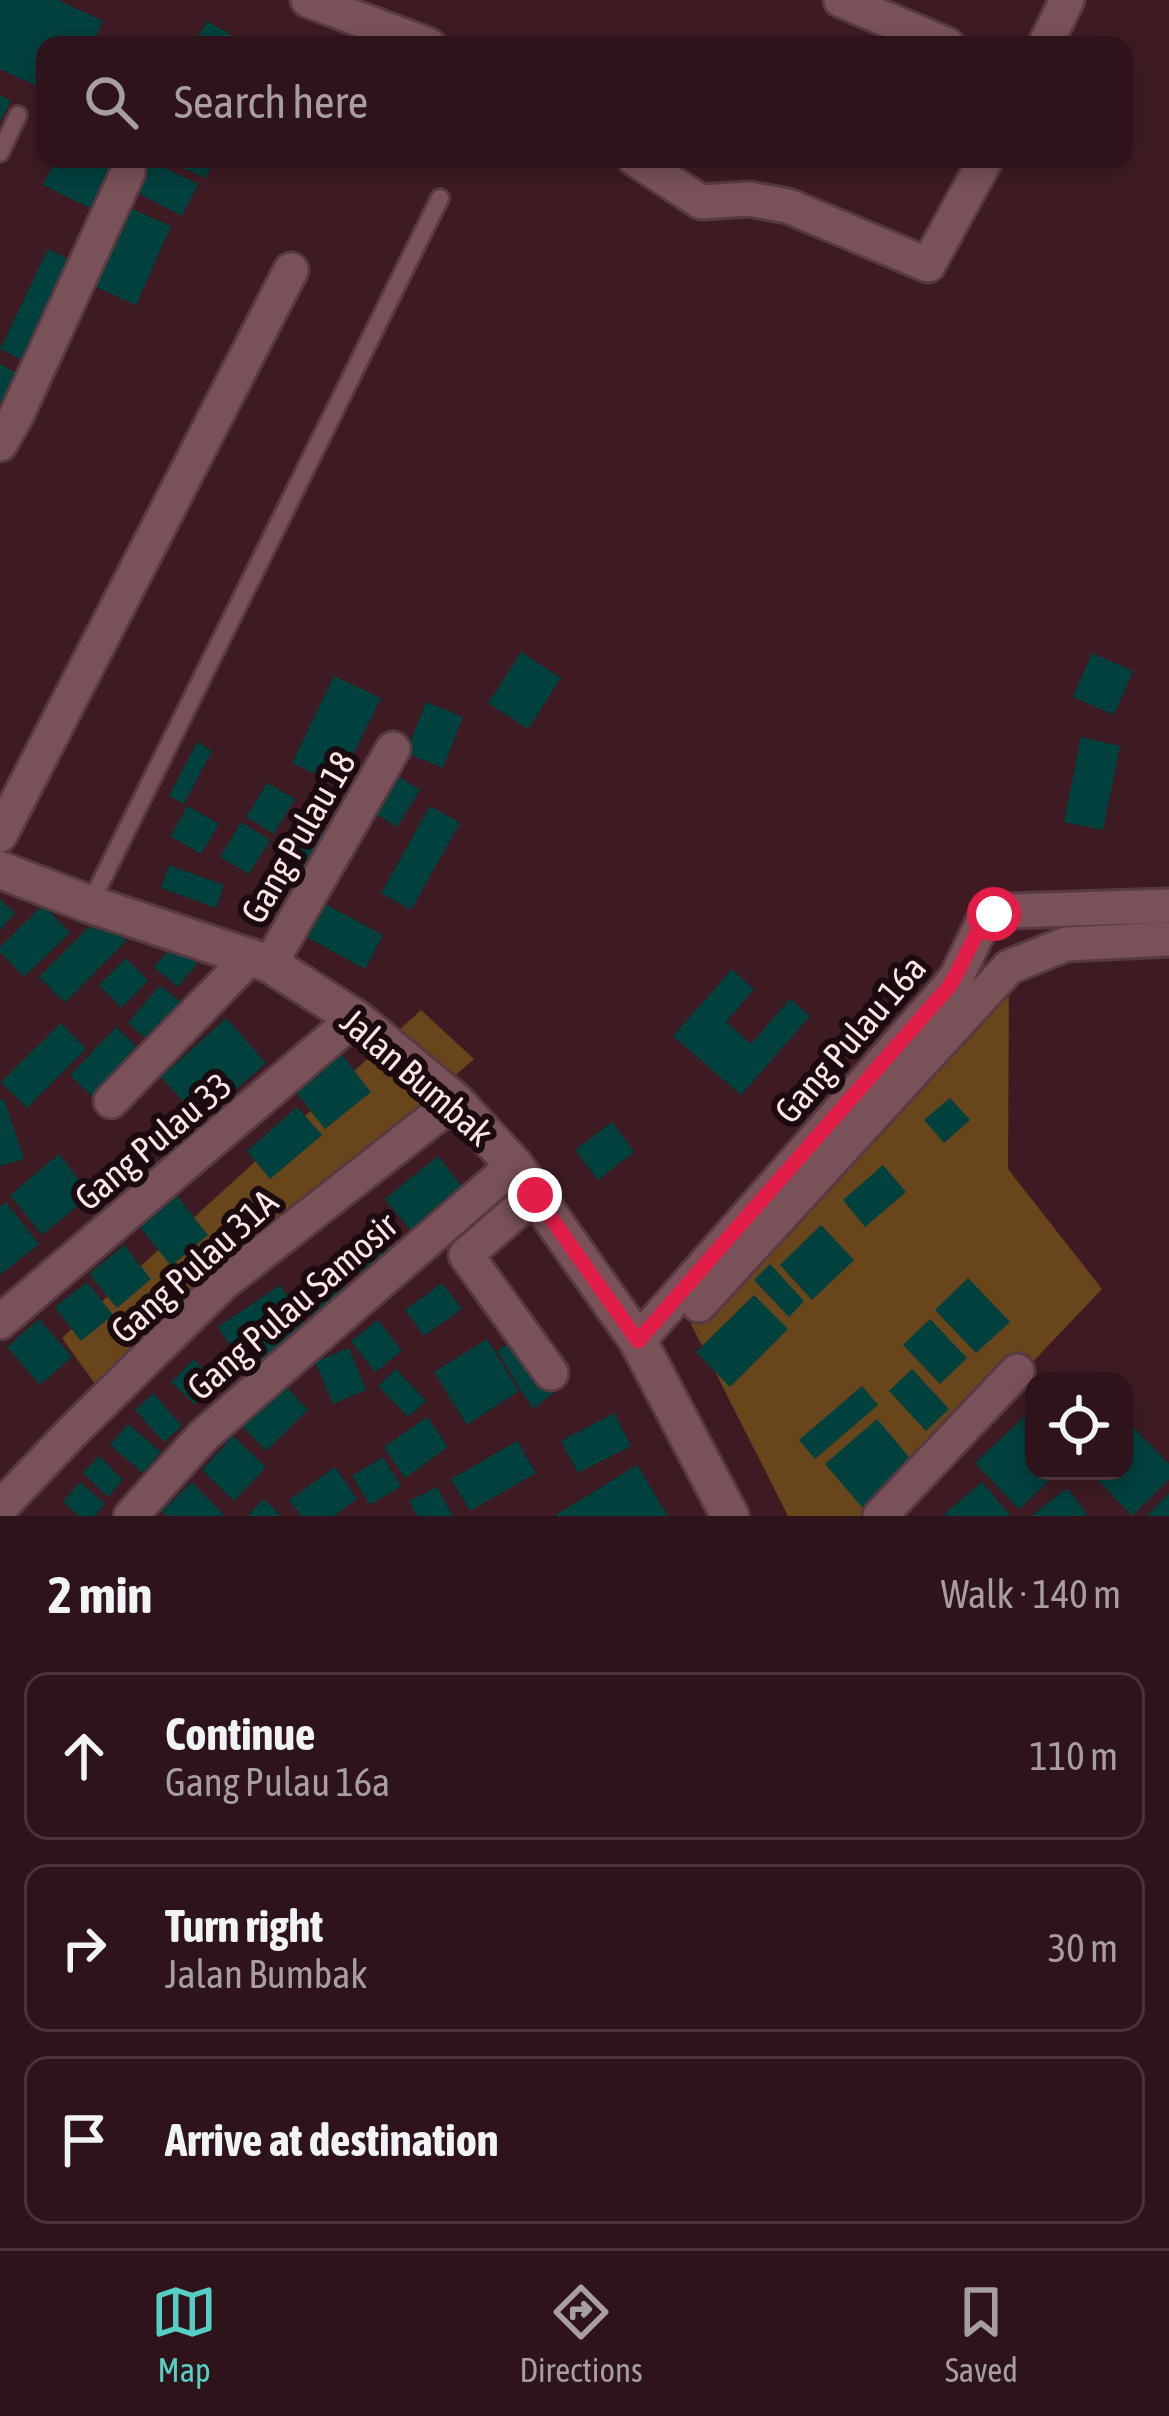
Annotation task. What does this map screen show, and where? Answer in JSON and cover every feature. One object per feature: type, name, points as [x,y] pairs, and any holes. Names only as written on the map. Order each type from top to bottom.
[{"type":"street","points":[[308,0],[404,36]]},
{"type":"street","points":[[841,0],[926,36]]},
{"type":"street","points":[[1050,36],[1067,0]]},
{"type":"street","points":[[649,168],[701,202],[749,199],[788,206],[928,265],[981,168]]},
{"type":"street","points":[[0,444],[128,172]]},
{"type":"street","points":[[0,835],[290,270]]},
{"type":"street","name":"Gang Pulau 18","points":[[111,1101],[261,960],[393,749]]},
{"type":"street","name":"Jalan Bumbak","points":[[0,870],[261,960],[356,1018],[455,1101],[524,1180],[643,1350],[724,1514]]},
{"type":"street","name":"Gang Pulau 16a","points":[[643,1350],[947,989],[985,920],[1005,911],[1169,907]]},
{"type":"street","points":[[643,1350],[1009,967],[1066,944],[1169,939]]},
{"type":"street","name":"Gang Pulau 33","points":[[0,1322],[356,1018]]},
{"type":"street","name":"Gang Pulau 31A","points":[[0,1508],[222,1284],[455,1101]]},
{"type":"street","points":[[524,1180],[466,1256],[551,1373]]},
{"type":"street","name":"Gang Pulau Samosir","points":[[131,1516],[202,1436],[524,1180]]},
{"type":"street","points":[[880,1516],[1017,1371]]},
{"type":"lane","points":[[0,153],[18,116]]},
{"type":"lane","points":[[89,904],[440,198]]},
{"type":"shaded area","points":[[1009,967],[1008,1169],[1102,1289],[886,1516],[788,1516],[691,1324]]},
{"type":"shaded area","points":[[421,1010],[474,1059],[98,1388],[62,1338]]},
{"type":"building","points":[[0,0],[58,0],[103,21],[96,36],[36,36],[36,86],[0,69]]},
{"type":"building","points":[[207,21],[233,36],[198,36]]},
{"type":"building","points":[[0,95],[11,101],[0,122]]},
{"type":"building","points":[[52,168],[119,168],[98,212],[43,185]]},
{"type":"building","points":[[143,168],[165,168],[198,184],[182,216],[132,190]]},
{"type":"building","points":[[182,168],[210,168],[206,178]]},
{"type":"building","points":[[128,207],[171,226],[136,305],[94,286]]},
{"type":"building","points":[[48,249],[80,265],[32,365],[0,349]]},
{"type":"building","points":[[0,364],[20,375],[0,413]]},
{"type":"building","points":[[521,652],[561,678],[528,729],[488,703]]},
{"type":"building","points":[[1092,653],[1133,671],[1114,715],[1073,697]]},
{"type":"building","points":[[334,676],[381,698],[338,785],[292,763]]},
{"type":"building","points":[[426,702],[463,717],[443,768],[406,753]]},
{"type":"building","points":[[1081,737],[1120,746],[1103,830],[1064,822]]},
{"type":"building","points":[[197,742],[212,751],[184,804],[169,796]]},
{"type":"building","points":[[396,775],[420,790],[397,827],[373,812]]},
{"type":"building","points":[[267,783],[295,799],[274,834],[246,817]]},
{"type":"building","points":[[188,806],[219,824],[201,854],[170,836]]},
{"type":"building","points":[[430,806],[460,823],[411,910],[381,893]]},
{"type":"building","points":[[295,819],[333,840],[305,892],[267,871]]},
{"type":"building","points":[[241,822],[270,840],[249,874],[220,857]]},
{"type":"building","points":[[169,865],[224,885],[216,908],[161,888]]},
{"type":"building","points":[[0,899],[15,913],[0,930]]},
{"type":"building","points":[[323,903],[383,935],[365,969],[305,936]]},
{"type":"building","points":[[43,905],[70,933],[24,977],[0,947]]},
{"type":"building","points":[[101,915],[126,941],[65,1003],[39,977]]},
{"type":"building","points":[[174,944],[197,964],[178,987],[154,967]]},
{"type":"building","points":[[126,958],[148,981],[121,1008],[99,985]]},
{"type":"building","points":[[732,969],[754,989],[726,1022],[751,1044],[790,999],[810,1016],[741,1095],[673,1036]]},
{"type":"building","points":[[160,985],[185,1006],[152,1044],[128,1023]]},
{"type":"building","points":[[226,1018],[266,1063],[201,1121],[161,1077]]},
{"type":"building","points":[[61,1023],[86,1049],[27,1108],[1,1082]]},
{"type":"building","points":[[116,1027],[141,1051],[95,1099],[70,1075]]},
{"type":"building","points":[[337,1049],[371,1092],[325,1129],[291,1086]]},
{"type":"building","points":[[950,1098],[970,1120],[944,1143],[924,1120]]},
{"type":"building","points":[[4,1099],[24,1159],[0,1166],[0,1100]]},
{"type":"building","points":[[297,1107],[322,1135],[270,1179],[247,1151]]},
{"type":"building","points":[[612,1122],[634,1152],[598,1180],[575,1150]]},
{"type":"building","points":[[59,1154],[91,1195],[42,1235],[10,1195]]},
{"type":"building","points":[[438,1156],[466,1192],[413,1234],[385,1199]]},
{"type":"building","points":[[883,1165],[906,1192],[865,1227],[843,1200]]},
{"type":"building","points":[[174,1192],[208,1235],[171,1266],[136,1222]]},
{"type":"building","points":[[6,1202],[39,1244],[0,1275],[0,1207]]},
{"type":"building","points":[[821,1225],[854,1260],[812,1300],[780,1265]]},
{"type":"building","points":[[374,1230],[399,1260],[370,1284],[345,1255]]},
{"type":"building","points":[[124,1245],[151,1279],[117,1308],[89,1274]]},
{"type":"building","points":[[328,1262],[357,1296],[321,1328],[292,1294]]},
{"type":"building","points":[[770,1264],[804,1301],[789,1317],[754,1280]]},
{"type":"building","points":[[968,1278],[1010,1322],[976,1353],[935,1310]]},
{"type":"building","points":[[87,1282],[113,1315],[81,1341],[55,1307]]},
{"type":"building","points":[[442,1283],[462,1309],[424,1336],[405,1310]]},
{"type":"building","points":[[280,1285],[310,1330],[247,1372],[218,1327]]},
{"type":"building","points":[[754,1295],[788,1329],[730,1387],[696,1352]]},
{"type":"building","points":[[39,1319],[72,1357],[40,1385],[7,1347]]},
{"type":"building","points":[[930,1319],[967,1358],[940,1384],[903,1345]]},
{"type":"building","points":[[378,1320],[402,1351],[375,1372],[351,1341]]},
{"type":"building","points":[[518,1336],[555,1392],[533,1409],[497,1351]]},
{"type":"building","points":[[487,1339],[519,1391],[467,1425],[434,1372]]},
{"type":"building","points":[[349,1348],[366,1390],[333,1404],[315,1362]]},
{"type":"building","points":[[194,1359],[217,1383],[195,1405],[171,1382]]},
{"type":"building","points":[[396,1369],[426,1401],[408,1417],[378,1386]]},
{"type":"building","points":[[912,1369],[949,1409],[926,1431],[889,1391]]},
{"type":"building","points":[[281,1381],[308,1410],[266,1451],[238,1422]]},
{"type":"building","points":[[862,1386],[878,1405],[815,1459],[799,1440]]},
{"type":"building","points":[[153,1393],[182,1426],[164,1442],[135,1410]]},
{"type":"building","points":[[614,1413],[631,1446],[578,1473],[561,1441]]},
{"type":"building","points":[[1025,1416],[1025,1480],[1050,1480],[1019,1509],[975,1463]]},
{"type":"building","points":[[427,1417],[448,1447],[405,1478],[384,1447]]},
{"type":"building","points":[[877,1419],[919,1469],[867,1513],[825,1464]]},
{"type":"building","points":[[128,1424],[161,1452],[143,1473],[110,1445]]},
{"type":"building","points":[[1133,1427],[1169,1464],[1169,1479],[1132,1516],[1098,1480],[1133,1480]]},
{"type":"building","points":[[233,1436],[266,1467],[234,1501],[202,1470]]},
{"type":"building","points":[[517,1441],[536,1473],[470,1511],[451,1479]]},
{"type":"building","points":[[99,1456],[123,1480],[108,1497],[83,1473]]},
{"type":"building","points":[[383,1457],[401,1486],[370,1505],[352,1476]]},
{"type":"building","points":[[637,1465],[668,1516],[554,1516]]},
{"type":"building","points":[[335,1467],[357,1499],[334,1516],[301,1516],[289,1500]]},
{"type":"building","points":[[80,1482],[105,1504],[95,1516],[79,1516],[63,1502]]},
{"type":"building","points":[[192,1482],[225,1516],[166,1516],[162,1511]]},
{"type":"building","points":[[982,1482],[1011,1516],[942,1516]]},
{"type":"building","points":[[437,1487],[453,1516],[417,1516],[409,1501]]},
{"type":"building","points":[[1067,1488],[1087,1514],[1031,1516]]},
{"type":"building","points":[[1169,1493],[1169,1516],[1147,1516]]},
{"type":"building","points":[[264,1499],[281,1516],[247,1516]]},
{"type":"route","points":[[535,1195],[638,1341],[947,989],[985,920],[994,914]]}]
